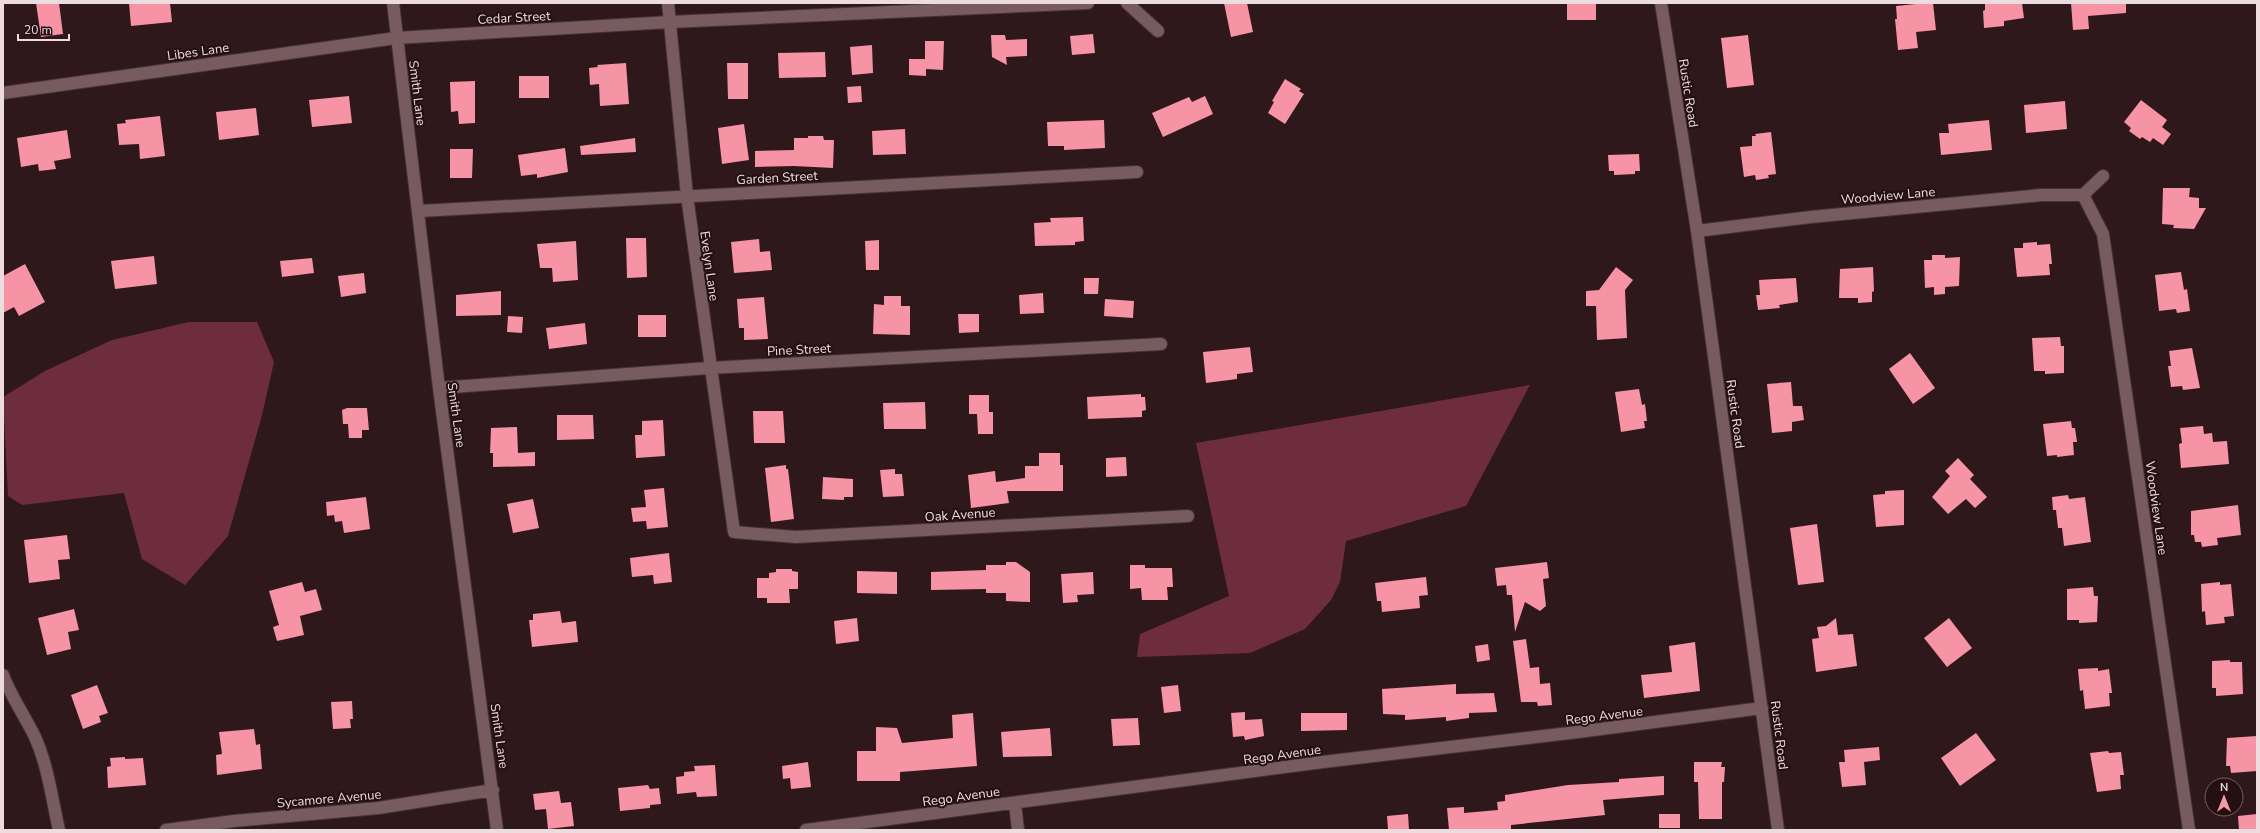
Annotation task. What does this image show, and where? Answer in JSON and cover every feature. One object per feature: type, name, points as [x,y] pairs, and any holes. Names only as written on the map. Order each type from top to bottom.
[{"type":"street","name":"Smith Lane","points":[[392,3],[419,211],[439,388],[493,790],[497,830]]},
{"type":"street","name":"Evelyn Lane","points":[[668,3],[686,196],[709,368],[734,532]]},
{"type":"street","name":"Cedar Street","points":[[396,38],[670,22],[1088,3]]},
{"type":"street","points":[[1128,3],[1158,31]]},
{"type":"street","name":"Rustic Road","points":[[1660,3],[1697,232],[1778,830]]},
{"type":"street","name":"Libes Lane","points":[[3,93],[396,38]]},
{"type":"street","name":"Garden Street","points":[[419,211],[1137,172]]},
{"type":"street","points":[[2083,194],[2103,176]]},
{"type":"street","name":"Woodview Lane","points":[[1697,232],[1811,216],[2041,195],[2083,194],[2103,234],[2189,830]]},
{"type":"street","name":"Pine Street","points":[[439,388],[709,368],[1161,344]]},
{"type":"street","name":"Oak Avenue","points":[[734,532],[796,537],[1188,516]]},
{"type":"street","points":[[3,674],[9,693],[24,715],[35,738],[45,766],[59,830]]},
{"type":"street","name":"Rego Avenue","points":[[806,830],[1762,708]]},
{"type":"street","name":"Sycamore Avenue","points":[[166,830],[234,821],[378,808],[493,790]]},
{"type":"street","points":[[1015,803],[1018,830]]},
{"type":"shaded area","points":[[189,322],[257,322],[274,362],[262,415],[228,536],[185,585],[142,559],[124,493],[22,505],[8,496],[3,397],[45,371],[112,340]]},
{"type":"shaded area","points":[[1530,385],[1466,506],[1346,541],[1340,582],[1331,600],[1305,629],[1250,653],[1137,657],[1140,634],[1229,596],[1196,443]]},
{"type":"building","points":[[36,3],[59,3],[63,34],[41,37]]},
{"type":"building","points":[[129,3],[170,3],[172,22],[131,26]]},
{"type":"building","points":[[1224,3],[1247,3],[1253,32],[1231,37]]},
{"type":"building","points":[[1567,3],[1596,4],[1596,20],[1567,20]]},
{"type":"building","points":[[1933,3],[1936,30],[1916,32],[1918,48],[1898,50],[1895,19],[1897,19],[1896,6]]},
{"type":"building","points":[[1985,3],[2022,3],[2024,18],[2004,21],[2004,26],[1984,28],[1983,11],[1985,10]]},
{"type":"building","points":[[2071,3],[2126,3],[2126,13],[2088,16],[2089,29],[2073,30]]},
{"type":"building","points":[[1093,34],[1095,53],[1072,55],[1070,36]]},
{"type":"building","points":[[991,35],[1005,35],[1006,40],[1027,39],[1027,56],[1006,57],[1007,65],[992,57]]},
{"type":"building","points":[[1748,35],[1754,85],[1727,88],[1721,38]]},
{"type":"building","points":[[925,41],[944,41],[943,70],[926,69],[926,76],[909,75],[909,59],[925,59]]},
{"type":"building","points":[[872,45],[873,73],[852,75],[850,47]]},
{"type":"building","points":[[825,52],[826,77],[779,78],[778,53]]},
{"type":"building","points":[[626,63],[629,104],[600,106],[599,84],[590,85],[589,68],[598,67],[597,65]]},
{"type":"building","points":[[727,63],[748,63],[748,99],[728,99]]},
{"type":"building","points":[[519,76],[549,76],[549,98],[519,98]]},
{"type":"building","points":[[1285,79],[1301,89],[1299,91],[1304,94],[1285,124],[1268,113],[1274,102],[1272,101]]},
{"type":"building","points":[[475,81],[475,123],[459,124],[458,111],[451,112],[450,82]]},
{"type":"building","points":[[861,86],[862,102],[848,103],[847,87]]},
{"type":"building","points":[[349,96],[352,123],[312,127],[309,100]]},
{"type":"building","points":[[1205,96],[1213,114],[1163,137],[1152,113],[1189,97],[1192,102]]},
{"type":"building","points":[[2141,100],[2167,120],[2162,127],[2171,134],[2163,145],[2153,138],[2150,142],[2142,137],[2140,139],[2129,131],[2131,128],[2124,122]]},
{"type":"building","points":[[2065,101],[2067,129],[2026,133],[2024,105]]},
{"type":"building","points":[[256,108],[259,135],[219,140],[216,112]]},
{"type":"building","points":[[160,116],[165,156],[140,159],[139,144],[119,145],[117,124],[126,123],[125,120]]},
{"type":"building","points":[[1104,120],[1105,148],[1064,150],[1064,146],[1048,146],[1047,122]]},
{"type":"building","points":[[1989,120],[1992,150],[1941,155],[1939,133],[1949,133],[1948,124]]},
{"type":"building","points":[[744,124],[749,160],[722,164],[718,128]]},
{"type":"building","points":[[905,129],[906,154],[873,155],[872,131]]},
{"type":"building","points":[[67,130],[71,158],[54,161],[56,169],[39,171],[38,164],[21,167],[17,138]]},
{"type":"building","points":[[1771,132],[1776,174],[1768,175],[1769,178],[1756,180],[1755,175],[1744,177],[1740,147],[1752,146],[1752,136],[1756,136],[1755,134]]},
{"type":"building","points":[[808,136],[823,136],[824,140],[834,140],[833,168],[794,166],[755,167],[755,151],[794,150],[794,138],[808,138]]},
{"type":"building","points":[[635,138],[636,152],[581,155],[580,146]]},
{"type":"building","points":[[565,148],[568,172],[537,178],[537,174],[521,176],[518,155]]},
{"type":"building","points":[[450,149],[473,149],[472,178],[450,178]]},
{"type":"building","points":[[1639,154],[1640,171],[1635,171],[1635,174],[1614,175],[1614,171],[1609,171],[1608,155]]},
{"type":"building","points":[[2163,188],[2190,188],[2189,197],[2199,198],[2199,208],[2206,208],[2194,229],[2173,228],[2174,225],[2162,224]]},
{"type":"building","points":[[1083,217],[1084,241],[1075,242],[1075,245],[1035,246],[1034,223],[1051,222],[1050,218]]},
{"type":"building","points":[[626,238],[646,238],[647,277],[627,278]]},
{"type":"building","points":[[759,239],[760,252],[770,251],[772,270],[734,273],[731,242]]},
{"type":"building","points":[[879,240],[879,270],[866,270],[865,241]]},
{"type":"building","points":[[576,241],[578,280],[553,282],[552,268],[540,268],[537,244]]},
{"type":"building","points":[[2037,242],[2037,245],[2050,244],[2052,264],[2049,264],[2050,275],[2017,277],[2014,248],[2023,248],[2023,243]]},
{"type":"building","points":[[1932,255],[1945,255],[1945,258],[1960,257],[1959,286],[1945,287],[1945,294],[1934,295],[1934,287],[1925,288],[1924,260],[1932,260]]},
{"type":"building","points":[[154,256],[157,284],[115,289],[111,261]]},
{"type":"building","points":[[312,258],[314,273],[282,277],[280,261]]},
{"type":"building","points":[[25,264],[45,302],[19,316],[14,307],[3,313],[3,276]]},
{"type":"building","points":[[1616,267],[1633,280],[1625,290],[1627,338],[1597,340],[1596,306],[1586,306],[1586,291],[1599,290]]},
{"type":"building","points":[[1873,267],[1874,291],[1872,292],[1872,302],[1858,303],[1858,298],[1839,298],[1840,269]]},
{"type":"building","points":[[2181,272],[2184,290],[2187,289],[2190,311],[2177,313],[2176,309],[2159,311],[2155,275]]},
{"type":"building","points":[[364,273],[366,293],[341,297],[338,276]]},
{"type":"building","points":[[1084,278],[1099,278],[1098,294],[1084,294]]},
{"type":"building","points":[[1796,278],[1798,302],[1779,305],[1780,308],[1758,310],[1756,295],[1760,295],[1759,280]]},
{"type":"building","points":[[501,291],[501,315],[456,316],[456,295]]},
{"type":"building","points":[[1043,293],[1044,313],[1020,314],[1019,295]]},
{"type":"building","points":[[884,296],[901,296],[901,306],[910,306],[910,335],[873,334],[874,304],[884,305]]},
{"type":"building","points":[[764,297],[768,339],[744,340],[744,328],[739,328],[737,299]]},
{"type":"building","points":[[1105,299],[1134,301],[1133,318],[1104,316]]},
{"type":"building","points":[[958,314],[979,314],[979,332],[959,333]]},
{"type":"building","points":[[638,315],[666,315],[666,337],[638,337]]},
{"type":"building","points":[[508,316],[523,317],[522,333],[507,332]]},
{"type":"building","points":[[585,323],[587,344],[549,349],[546,328]]},
{"type":"building","points":[[2060,337],[2061,346],[2064,346],[2064,373],[2045,374],[2045,371],[2034,371],[2032,338]]},
{"type":"building","points":[[1250,347],[1253,372],[1237,374],[1237,379],[1206,383],[1203,352]]},
{"type":"building","points":[[2192,348],[2200,388],[2183,390],[2182,386],[2171,387],[2168,366],[2171,366],[2169,351]]},
{"type":"building","points":[[1910,353],[1935,388],[1913,404],[1889,369]]},
{"type":"building","points":[[1791,382],[1793,406],[1802,406],[1804,420],[1792,422],[1792,431],[1772,433],[1767,384]]},
{"type":"building","points":[[1639,389],[1642,405],[1645,404],[1647,421],[1644,421],[1645,428],[1621,432],[1615,392]]},
{"type":"building","points":[[1141,394],[1141,397],[1145,397],[1146,410],[1142,411],[1142,417],[1088,419],[1087,397]]},
{"type":"building","points":[[969,395],[989,395],[989,412],[993,412],[993,434],[978,434],[977,414],[969,414]]},
{"type":"building","points":[[925,402],[926,429],[884,429],[883,403]]},
{"type":"building","points":[[347,408],[367,408],[369,430],[362,430],[362,438],[349,438],[348,424],[343,424],[342,410]]},
{"type":"building","points":[[753,411],[783,411],[785,443],[754,443]]},
{"type":"building","points":[[557,415],[593,415],[594,439],[557,440]]},
{"type":"building","points":[[663,420],[665,456],[636,458],[635,435],[642,435],[642,421]]},
{"type":"building","points":[[2071,421],[2072,428],[2075,428],[2077,442],[2073,442],[2074,455],[2057,457],[2057,455],[2047,456],[2043,424]]},
{"type":"building","points":[[2203,426],[2204,434],[2212,433],[2213,442],[2227,441],[2229,464],[2181,468],[2179,444],[2182,443],[2180,428]]},
{"type":"building","points":[[517,427],[518,453],[535,452],[535,466],[493,467],[493,453],[490,453],[491,428]]},
{"type":"building","points":[[1039,453],[1060,453],[1060,465],[1063,465],[1063,491],[1007,491],[1009,503],[971,508],[968,475],[995,471],[996,482],[1025,478],[1025,466],[1039,466]]},
{"type":"building","points":[[1126,457],[1127,476],[1106,477],[1106,458]]},
{"type":"building","points":[[1958,458],[1974,475],[1970,479],[1987,497],[1975,508],[1966,499],[1948,514],[1932,497],[1950,476],[1945,471]]},
{"type":"building","points":[[786,465],[786,469],[788,469],[794,519],[771,522],[765,468]]},
{"type":"building","points":[[895,469],[895,474],[902,474],[904,496],[883,497],[880,470]]},
{"type":"building","points":[[823,477],[853,479],[853,497],[844,497],[844,500],[822,499]]},
{"type":"building","points":[[664,488],[668,527],[647,529],[646,521],[633,522],[631,508],[646,507],[644,490]]},
{"type":"building","points":[[1904,490],[1904,525],[1876,527],[1873,495],[1885,494],[1885,491]]},
{"type":"building","points":[[2068,495],[2069,499],[2085,497],[2091,542],[2064,546],[2062,528],[2058,528],[2056,510],[2053,510],[2052,497]]},
{"type":"building","points":[[366,497],[370,529],[344,533],[342,521],[335,522],[334,515],[327,516],[326,502]]},
{"type":"building","points":[[533,499],[539,528],[513,533],[507,504]]},
{"type":"building","points":[[2238,505],[2241,535],[2217,538],[2218,545],[2202,547],[2201,542],[2195,542],[2194,535],[2191,535],[2191,511]]},
{"type":"building","points":[[1817,524],[1824,582],[1798,585],[1790,528]]},
{"type":"building","points":[[67,535],[70,559],[58,560],[60,579],[29,583],[24,540]]},
{"type":"building","points":[[669,553],[672,582],[654,584],[653,575],[632,577],[630,558]]},
{"type":"building","points":[[1006,562],[1016,562],[1030,572],[1030,602],[1006,601],[1006,593],[986,593],[986,589],[931,590],[931,572],[986,570],[986,565],[1006,565]]},
{"type":"building","points":[[1547,562],[1549,578],[1543,579],[1546,606],[1540,611],[1525,602],[1515,632],[1512,595],[1507,595],[1506,585],[1497,586],[1495,568]]},
{"type":"building","points":[[1130,565],[1145,565],[1145,568],[1172,568],[1173,587],[1167,587],[1168,600],[1142,600],[1141,588],[1130,589]]},
{"type":"building","points":[[776,569],[792,569],[792,571],[798,572],[798,589],[789,589],[790,603],[767,603],[767,598],[757,598],[757,578],[769,578],[769,573],[776,572]]},
{"type":"building","points":[[857,571],[897,572],[897,594],[857,593]]},
{"type":"building","points":[[1093,572],[1094,594],[1077,595],[1078,602],[1063,603],[1061,574]]},
{"type":"building","points":[[1426,577],[1428,595],[1419,596],[1420,608],[1382,612],[1381,601],[1377,601],[1375,583]]},
{"type":"building","points":[[302,582],[305,592],[316,589],[322,610],[300,616],[304,635],[277,641],[273,627],[279,625],[269,591]]},
{"type":"building","points":[[2220,582],[2220,585],[2231,584],[2234,616],[2224,617],[2225,623],[2206,625],[2205,611],[2202,612],[2201,584]]},
{"type":"building","points":[[2093,587],[2094,596],[2098,596],[2097,622],[2079,623],[2079,620],[2067,620],[2067,589]]},
{"type":"building","points":[[74,609],[79,630],[68,632],[71,649],[47,655],[38,618]]},
{"type":"building","points":[[560,611],[562,623],[576,621],[578,642],[532,647],[529,620],[533,620],[533,614]]},
{"type":"building","points":[[857,618],[859,641],[836,644],[834,621]]},
{"type":"building","points":[[1836,618],[1838,635],[1853,634],[1857,666],[1816,672],[1812,639],[1819,638],[1817,627],[1826,626]]},
{"type":"building","points":[[1949,618],[1972,648],[1947,667],[1924,638]]},
{"type":"building","points":[[1526,639],[1530,668],[1539,667],[1540,684],[1550,683],[1552,705],[1538,706],[1537,702],[1521,702],[1513,641]]},
{"type":"building","points":[[1695,642],[1700,691],[1644,698],[1641,675],[1672,672],[1669,646]]},
{"type":"building","points":[[1488,644],[1490,660],[1477,662],[1475,646]]},
{"type":"building","points":[[2230,660],[2230,662],[2242,662],[2243,694],[2216,696],[2216,688],[2212,688],[2212,661]]},
{"type":"building","points":[[2098,668],[2098,671],[2109,669],[2112,693],[2109,693],[2110,706],[2085,709],[2083,690],[2080,691],[2078,669]]},
{"type":"building","points":[[1456,684],[1456,694],[1494,693],[1497,712],[1469,713],[1469,718],[1446,721],[1446,717],[1405,720],[1405,715],[1383,714],[1382,689]]},
{"type":"building","points":[[97,685],[108,713],[99,716],[101,722],[83,729],[71,695]]},
{"type":"building","points":[[1178,685],[1181,711],[1164,713],[1161,687]]},
{"type":"building","points":[[352,701],[353,719],[350,719],[351,728],[333,729],[331,702]]},
{"type":"building","points":[[1245,712],[1245,720],[1262,719],[1264,736],[1245,740],[1244,736],[1233,737],[1231,713]]},
{"type":"building","points":[[973,713],[977,766],[900,772],[900,781],[857,781],[857,751],[876,751],[876,727],[897,728],[902,743],[953,738],[952,715]]},
{"type":"building","points":[[1301,713],[1347,713],[1347,730],[1301,731]]},
{"type":"building","points":[[1138,718],[1140,745],[1113,746],[1111,719]]},
{"type":"building","points":[[1050,728],[1052,756],[1003,757],[1001,732]]},
{"type":"building","points":[[254,729],[256,745],[260,744],[262,769],[217,775],[216,755],[222,754],[219,732]]},
{"type":"building","points":[[1976,733],[1996,760],[1960,786],[1941,758]]},
{"type":"building","points":[[2257,736],[2257,771],[2231,773],[2230,766],[2226,766],[2227,738]]},
{"type":"building","points":[[1879,747],[1880,760],[1864,762],[1866,785],[1842,787],[1839,762],[1845,762],[1844,750]]},
{"type":"building","points":[[2108,751],[2109,753],[2121,752],[2124,775],[2120,775],[2121,789],[2097,792],[2090,753]]},
{"type":"building","points":[[125,757],[125,759],[143,758],[146,785],[108,788],[107,767],[111,766],[110,758]]},
{"type":"building","points":[[808,762],[811,787],[791,789],[790,778],[783,779],[782,766]]},
{"type":"building","points":[[1694,762],[1722,762],[1721,767],[1725,767],[1724,782],[1722,782],[1722,819],[1699,819],[1698,782],[1694,782]]},
{"type":"building","points":[[715,765],[717,796],[697,797],[696,792],[677,794],[676,777],[684,776],[684,772],[695,771],[694,766]]},
{"type":"building","points":[[1664,776],[1664,795],[1603,800],[1605,815],[1511,825],[1511,830],[1449,830],[1447,808],[1464,807],[1464,813],[1498,810],[1497,802],[1505,801],[1505,795],[1568,785],[1619,782],[1619,779]]},
{"type":"building","points":[[648,785],[650,789],[659,788],[661,804],[650,805],[650,808],[620,811],[618,788]]},
{"type":"building","points":[[559,791],[561,803],[571,802],[574,826],[548,829],[546,809],[535,810],[533,794]]},
{"type":"building","points":[[1408,814],[1409,830],[1388,830],[1387,816]]},
{"type":"building","points":[[1659,814],[1680,814],[1680,828],[1659,828]]},
{"type":"building","points":[[2257,814],[2257,830],[2239,830],[2238,817],[2244,817],[2244,815]]}]
